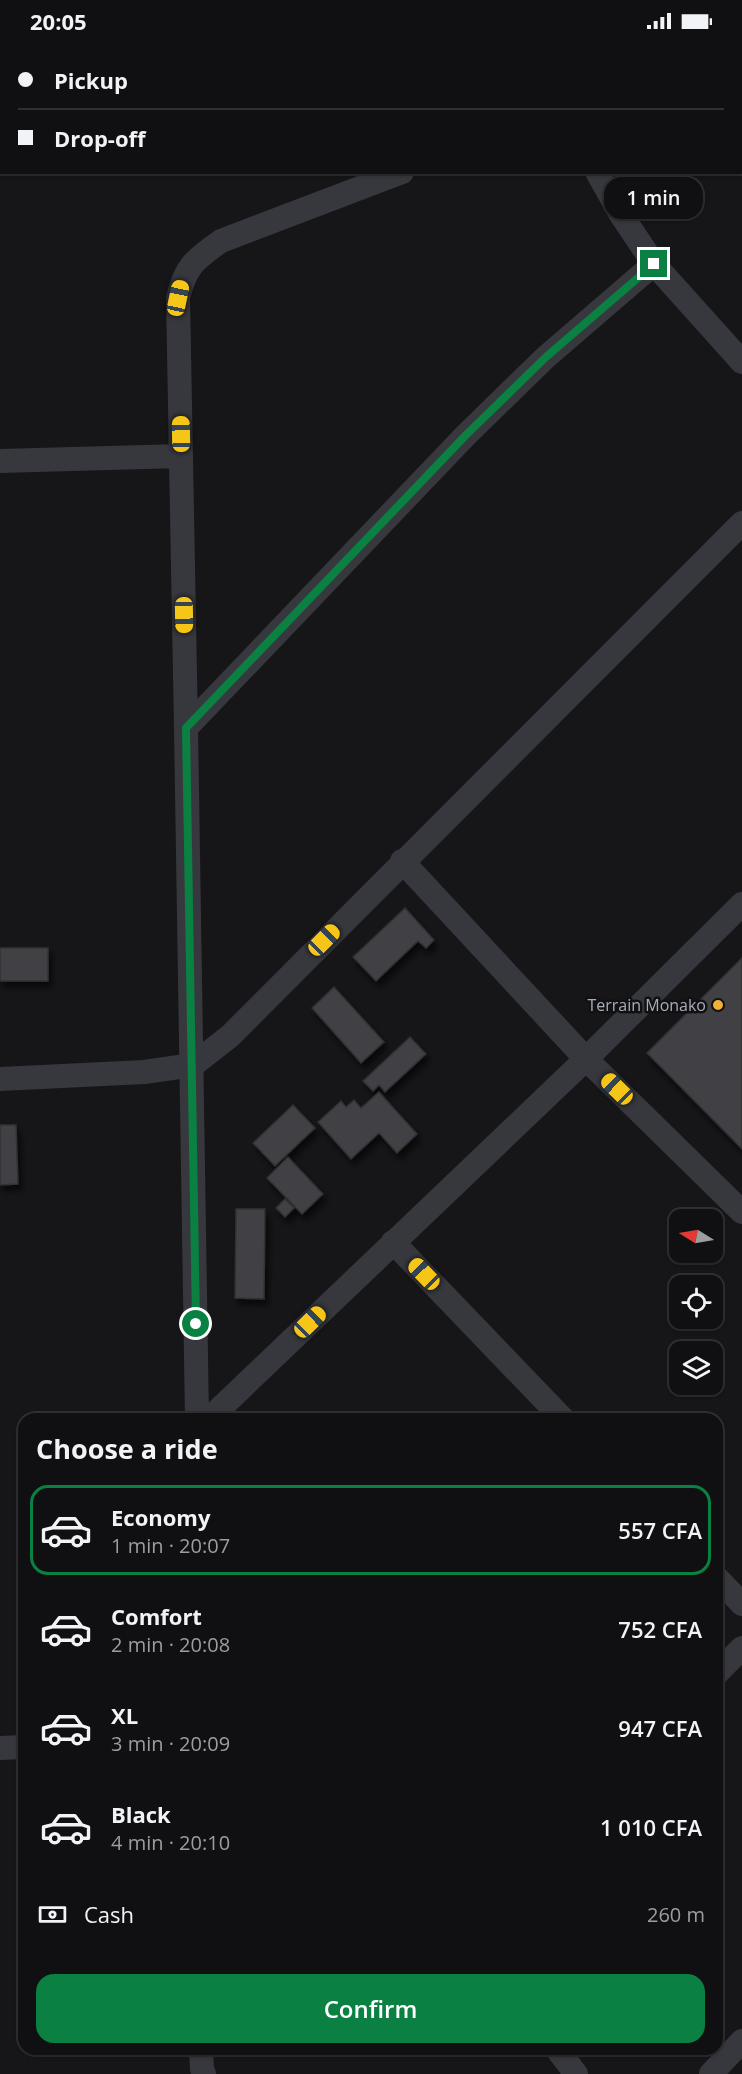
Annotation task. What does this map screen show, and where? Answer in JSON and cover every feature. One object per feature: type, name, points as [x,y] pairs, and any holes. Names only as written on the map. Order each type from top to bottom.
[{"type":"street","points":[[197,1413],[193,1065],[178,298],[183,278],[199,256],[221,241],[397,174]]},
{"type":"street","points":[[598,174],[620,213],[654,264],[742,362]]},
{"type":"street","points":[[186,728],[474,427],[546,357],[654,264]]},
{"type":"street","points":[[0,461],[181,456]]},
{"type":"street","points":[[0,1079],[144,1072],[193,1065],[230,1036],[402,861],[742,523]]},
{"type":"street","points":[[402,861],[586,1059],[742,1212]]},
{"type":"street","points":[[215,1413],[586,1059],[742,904]]},
{"type":"street","points":[[393,1242],[557,1413]]},
{"type":"street","points":[[723,1584],[742,1604]]},
{"type":"street","points":[[723,1667],[742,1648]]},
{"type":"street","points":[[0,1748],[18,1747]]},
{"type":"street","points":[[711,2074],[742,2041]]},
{"type":"street","points":[[201,2055],[204,2074]]},
{"type":"street","points":[[562,2055],[576,2074]]},
{"type":"building","points":[[405,908],[434,940],[426,948],[418,941],[376,981],[353,957]]},
{"type":"building","points":[[0,948],[48,948],[48,981],[0,981]]},
{"type":"building","name":"Terrain Monako","points":[[742,958],[742,1149],[647,1053]]},
{"type":"building","points":[[334,987],[384,1042],[361,1063],[312,1008]]},
{"type":"building","points":[[410,1037],[426,1054],[385,1092],[379,1085],[373,1091],[363,1081]]},
{"type":"building","points":[[379,1092],[417,1134],[397,1153],[379,1133],[351,1159],[318,1122],[341,1101],[346,1107],[354,1100],[361,1108]]},
{"type":"building","points":[[293,1105],[315,1128],[275,1166],[253,1143]]},
{"type":"building","points":[[0,1125],[16,1125],[18,1184],[0,1185]]},
{"type":"building","points":[[288,1157],[323,1194],[302,1214],[267,1178]]},
{"type":"building","points":[[285,1199],[294,1208],[285,1217],[276,1208]]},
{"type":"building","points":[[236,1209],[265,1209],[264,1299],[235,1298]]},
{"type":"place","name":"Terrain Monako","points":[[718,1005]]},
{"type":"route","points":[[196,1324],[186,728],[466,435],[546,357],[654,264]]}]
